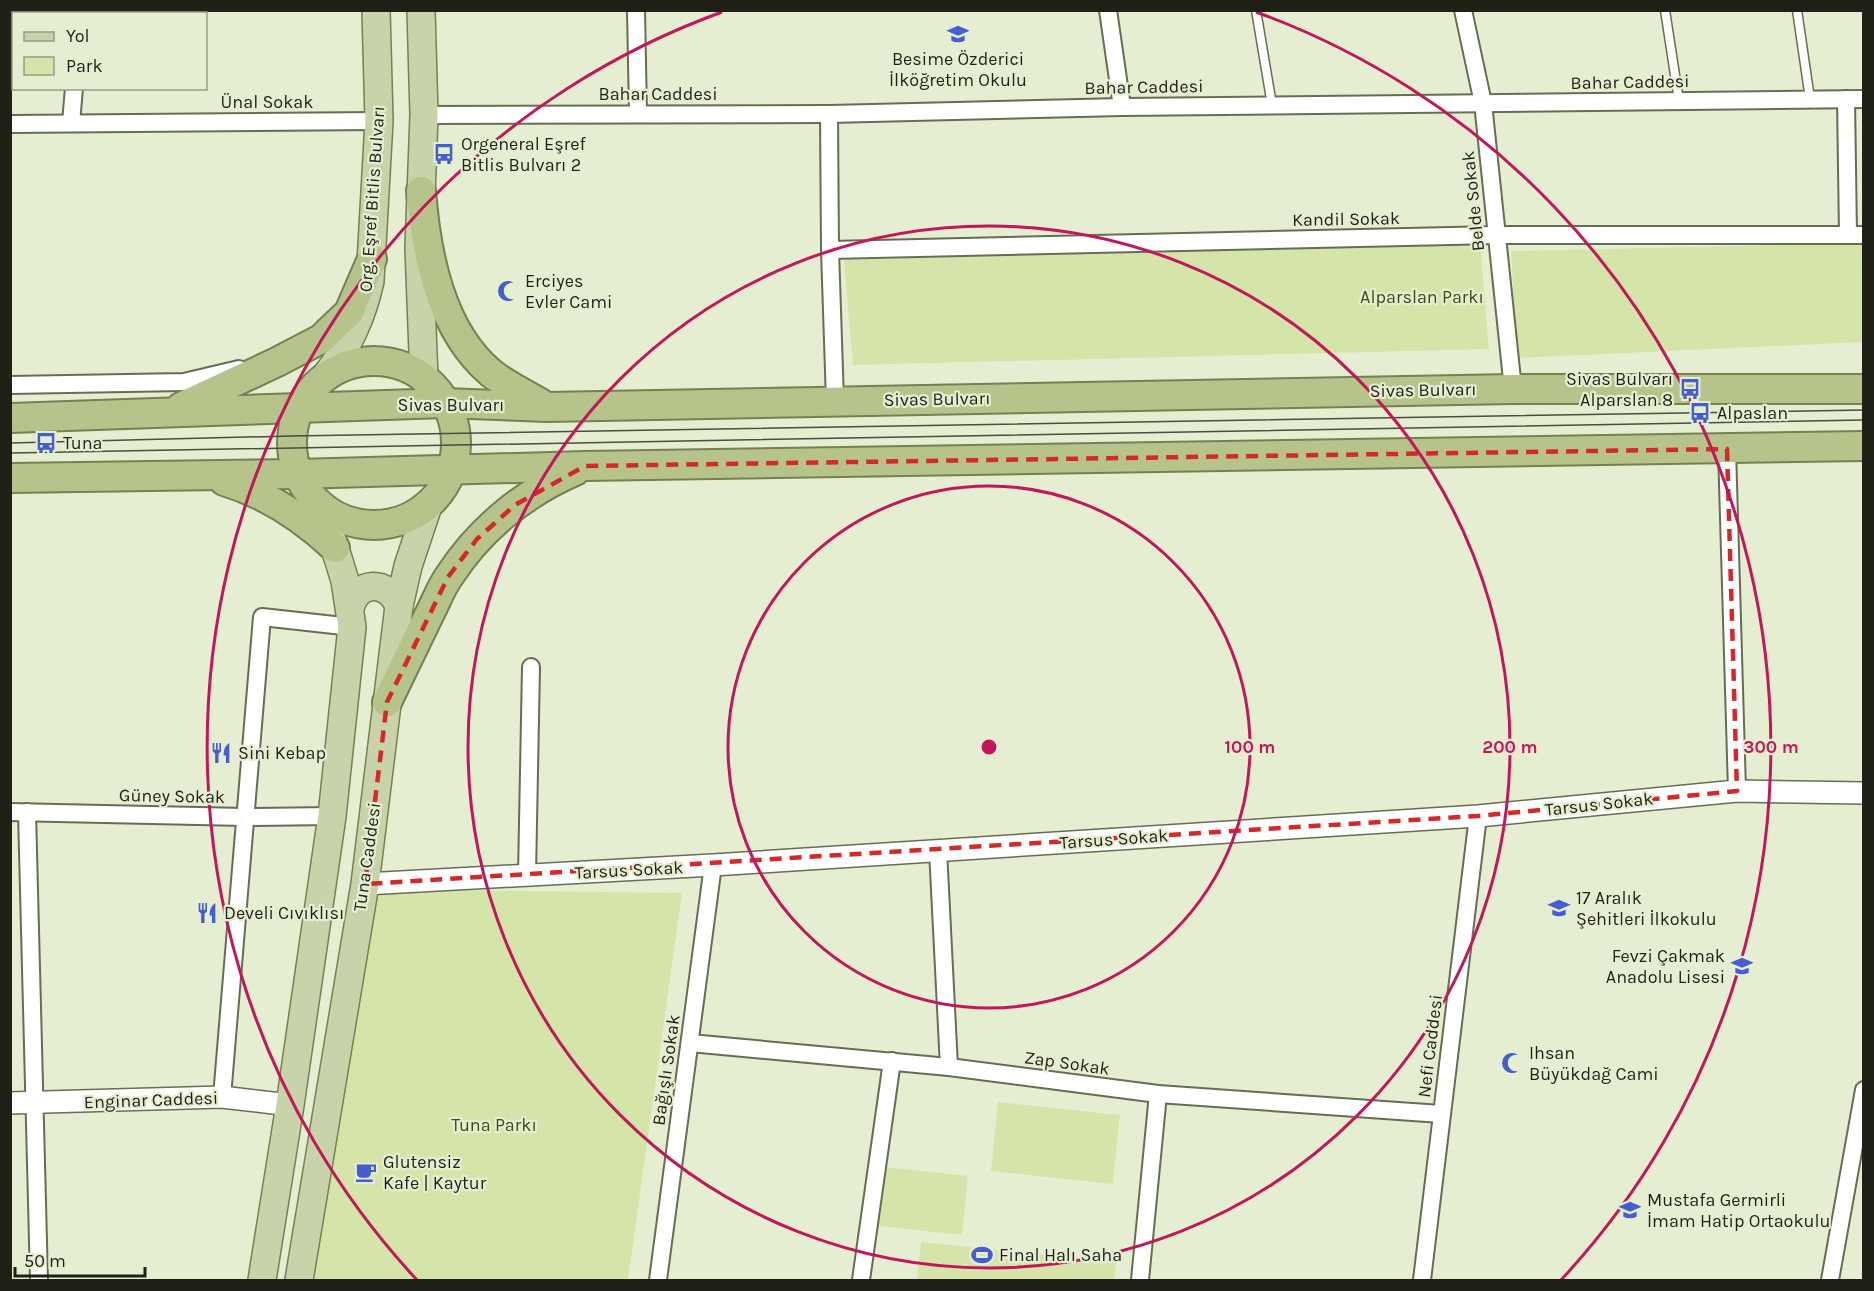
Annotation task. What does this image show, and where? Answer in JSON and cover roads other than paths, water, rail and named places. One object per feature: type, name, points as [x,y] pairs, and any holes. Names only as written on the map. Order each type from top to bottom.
[{"type":"highway","points":[[421,191],[427,242],[433,266],[443,299],[457,331],[478,361],[492,374],[547,407]]},
{"type":"highway","points":[[168,413],[321,339],[349,312],[372,259]]},
{"type":"highway","points":[[377,361],[404,367],[424,379],[438,392],[445,403],[455,433],[456,448],[452,471],[442,490],[428,506],[404,520],[390,524],[361,525],[347,522],[322,508],[312,498],[297,474],[293,461],[291,436],[299,408],[315,386],[325,377],[350,365],[377,361]]},
{"type":"highway","name":"Sivas Bulvarı","points":[[10,418],[445,403],[547,407],[1513,389],[1863,389]]},
{"type":"highway","points":[[10,478],[452,471],[585,466],[1863,446]]},
{"type":"highway","points":[[387,702],[448,577],[462,558],[494,523],[515,506],[561,477],[585,466]]},
{"type":"highway","points":[[195,476],[238,486],[278,503],[298,516],[335,548]]},
{"type":"main road","name":"Org. Eşref Bitlis Bulvarı","points":[[325,377],[344,352],[358,324],[367,292],[372,259],[379,121],[376,10]]},
{"type":"main road","points":[[421,10],[424,115],[419,248],[424,379]]},
{"type":"main road","points":[[312,498],[335,548],[345,580],[351,618]]},
{"type":"main road","name":"Tuna Caddesi","points":[[299,1281],[365,884],[399,606],[411,556],[428,506]]},
{"type":"main road","points":[[262,1281],[332,816],[351,603],[359,592],[371,586],[385,588],[392,592],[399,606]]},
{"type":"street","points":[[636,10],[638,114]]},
{"type":"street","points":[[1108,10],[1122,107]]},
{"type":"street","name":"Belde Sokak","points":[[1463,10],[1483,104],[1513,389]]},
{"type":"street","points":[[71,123],[74,90]]},
{"type":"street","points":[[1846,99],[1856,235]]},
{"type":"street","name":"Bahar Caddesi","points":[[424,115],[829,114],[1122,107],[1863,99]]},
{"type":"street","points":[[829,114],[830,250],[835,401]]},
{"type":"street","name":"Ünal Sokak","points":[[10,124],[379,121]]},
{"type":"street","name":"Kandil Sokak","points":[[830,250],[1496,235],[1856,235]]},
{"type":"street","points":[[10,385],[184,382],[289,356]]},
{"type":"street","points":[[1727,448],[1737,791]]},
{"type":"street","points":[[222,1097],[262,617],[351,618]]},
{"type":"street","points":[[527,875],[531,667]]},
{"type":"street","name":"Tarsus Sokak","points":[[365,884],[713,865],[1478,816],[1737,791],[1863,793]]},
{"type":"street","points":[[19,812],[35,1103],[39,1281]]},
{"type":"street","name":"Güney Sokak","points":[[19,812],[245,817],[332,816]]},
{"type":"street","name":"Nefi Caddesi","points":[[1422,1281],[1478,816]]},
{"type":"street","points":[[938,850],[949,1067]]},
{"type":"street","name":"Bağışlı Sokak","points":[[658,1281],[713,865]]},
{"type":"street","name":"Zap Sokak","points":[[690,1042],[949,1067],[1158,1094],[1441,1114]]},
{"type":"street","points":[[861,1281],[892,1061]]},
{"type":"street","points":[[1830,1281],[1857,1168],[1863,1090]]},
{"type":"street","points":[[1140,1281],[1158,1094]]},
{"type":"street","name":"Enginar Caddesi","points":[[10,1103],[222,1097],[290,1105]]},
{"type":"lane","points":[[1256,10],[1272,105]]},
{"type":"lane","points":[[1665,10],[1679,101]]},
{"type":"lane","points":[[1797,10],[1810,99]]},
{"type":"tram line","points":[[10,443],[291,436],[1864,410]]},
{"type":"tram line","points":[[10,453],[1864,420]]},
{"type":"place","name":"Besime Özderici İlköğretim Okulu","points":[[958,34]]},
{"type":"place","name":"Orgeneral Eşref Bitlis Bulvarı 2","points":[[444,154]]},
{"type":"place","name":"Erciyes Evler Cami","points":[[508,291]]},
{"type":"place","name":"Sivas Bulvarı Alparslan 8","points":[[1690,389]]},
{"type":"place","name":"Alpaslan","points":[[1700,413]]},
{"type":"place","name":"Tuna","points":[[46,443]]},
{"type":"place","name":"Sini Kebap","points":[[221,753]]},
{"type":"place","name":"17 Aralık Şehitleri İlkokulu","points":[[1559,908]]},
{"type":"place","name":"Develi Cıvıklısı","points":[[207,913]]},
{"type":"place","name":"Fevzi Çakmak Anadolu Lisesi","points":[[1742,966]]},
{"type":"place","name":"Ihsan Büyükdağ Cami","points":[[1512,1063]]},
{"type":"place","name":"Glutensiz Kafe | Kaytur","points":[[366,1172]]},
{"type":"place","name":"Mustafa Germirli İmam Hatip Ortaokulu","points":[[1630,1210]]},
{"type":"place","name":"Final Halı Saha","points":[[982,1255]]},
{"type":"park label","name":"Alparslan Parkı","points":[[1422,297]]},
{"type":"park label","name":"Tuna Parkı","points":[[494,1125]]}]
